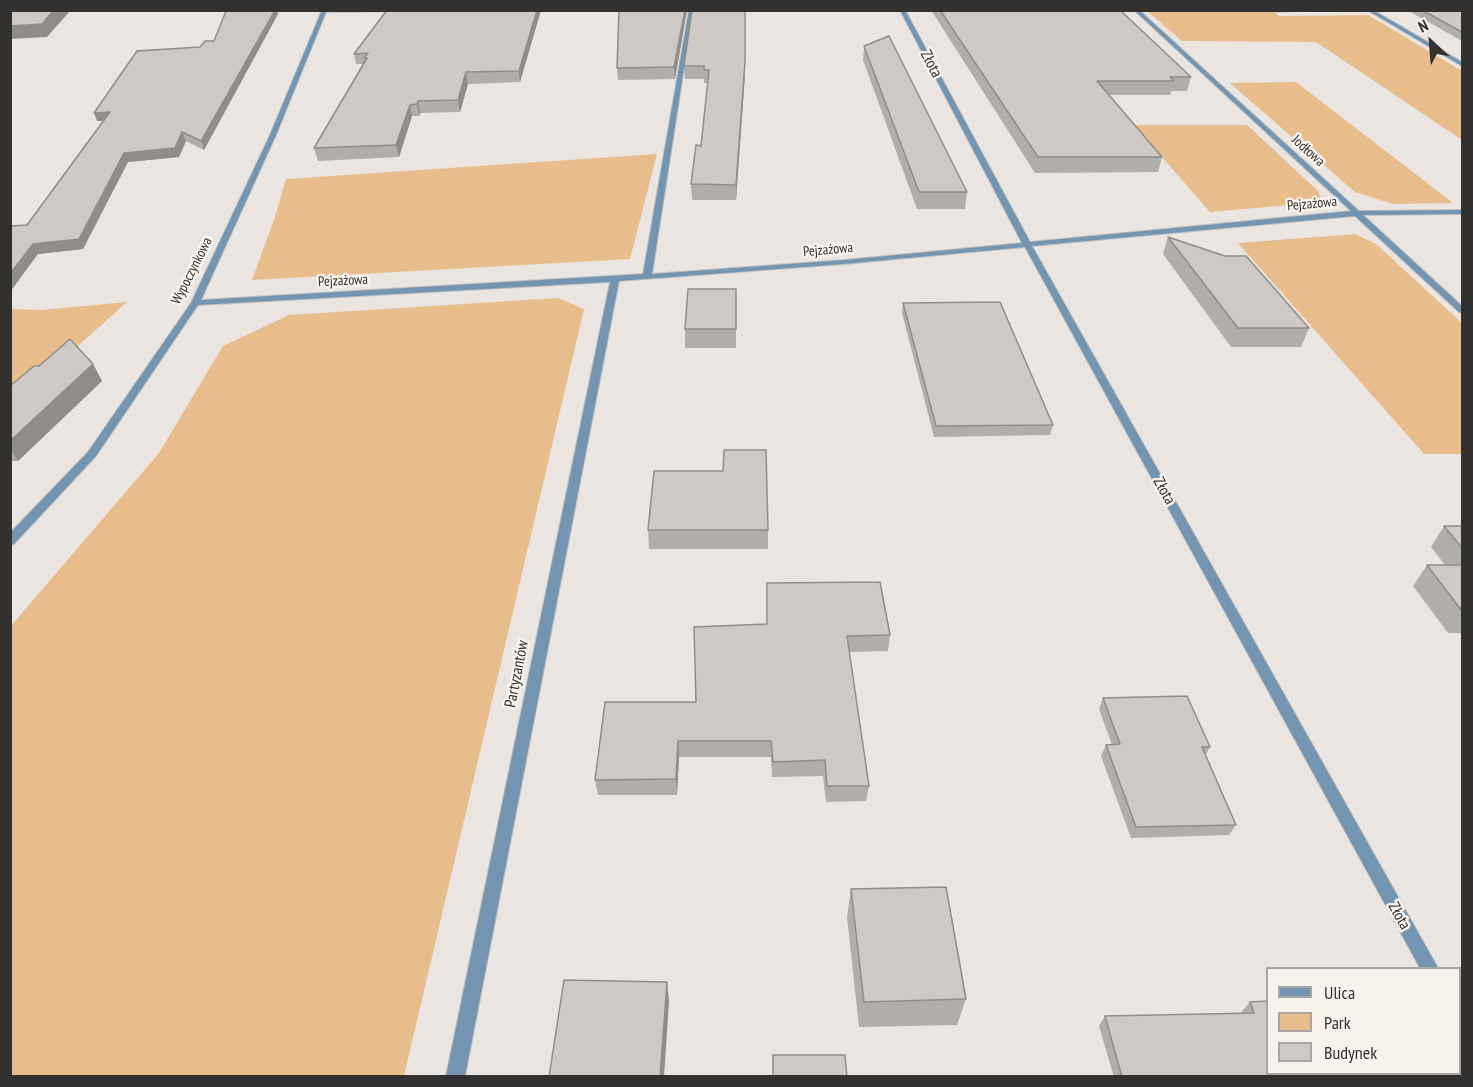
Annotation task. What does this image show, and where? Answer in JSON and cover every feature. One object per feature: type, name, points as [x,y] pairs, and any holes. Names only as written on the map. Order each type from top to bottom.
[{"type":"street","points":[[647,276],[691,10]]},
{"type":"street","name":"Złota","points":[[903,10],[1027,244],[1428,967]]},
{"type":"street","name":"Jodłowa","points":[[1136,10],[1358,213],[1381,238],[1462,310]]},
{"type":"street","points":[[1369,10],[1462,64]]},
{"type":"street","points":[[325,11],[407,11]]},
{"type":"street","name":"Wypoczynkowa","points":[[10,541],[92,454],[195,303],[273,135],[325,11]]},
{"type":"street","name":"Pejzażowa","points":[[195,303],[615,279],[844,262],[1358,213],[1462,212]]},
{"type":"street","name":"Partyzantów","points":[[455,1077],[615,279]]},
{"type":"green space","points":[[1332,10],[1275,13],[1279,16],[1368,15],[1462,71],[1462,140],[1316,42],[1182,41],[1147,11]]},
{"type":"green space","points":[[1296,82],[1453,203],[1393,204],[1355,192],[1230,83]]},
{"type":"green space","points":[[1134,125],[1247,125],[1318,191],[1322,202],[1210,212]]},
{"type":"green space","points":[[657,154],[630,259],[252,280],[286,179]]},
{"type":"green space","points":[[1355,234],[1376,244],[1462,323],[1462,454],[1424,454],[1238,243]]},
{"type":"green space","points":[[558,298],[584,309],[404,1076],[11,1076],[11,626],[159,453],[223,346],[289,315]]},
{"type":"green space","points":[[127,302],[11,406],[11,309],[41,310]]},
{"type":"building","points":[[10,10],[54,10],[42,24],[10,26]]},
{"type":"building","points":[[275,10],[201,141],[182,132],[175,148],[124,153],[79,239],[33,244],[10,274],[10,226],[27,225],[110,112],[94,113],[137,51],[200,47],[205,41],[214,41],[226,11]]},
{"type":"building","points":[[387,10],[537,10],[519,71],[466,72],[458,100],[418,101],[417,104],[410,105],[396,145],[314,148],[368,53],[354,54]]},
{"type":"building","points":[[619,10],[685,10],[674,67],[617,68]]},
{"type":"building","points":[[692,10],[745,10],[745,62],[736,185],[691,184],[696,145],[701,146],[709,70],[704,70],[704,66],[684,66]]},
{"type":"building","points":[[940,10],[1120,10],[1191,77],[1170,77],[1174,81],[1097,81],[1162,157],[1038,157]]},
{"type":"building","points":[[1422,10],[1462,10],[1462,32]]},
{"type":"building","points":[[889,36],[967,192],[919,192],[864,46]]},
{"type":"building","points":[[1168,237],[1225,256],[1246,256],[1309,328],[1238,328]]},
{"type":"building","points":[[688,289],[736,289],[736,329],[685,329]]},
{"type":"building","points":[[1000,302],[1053,425],[936,426],[903,303]]},
{"type":"building","points":[[70,339],[93,364],[10,441],[10,386],[34,366],[39,366]]},
{"type":"building","points":[[724,450],[766,450],[768,530],[648,530],[654,471],[723,471]]},
{"type":"building","points":[[1444,526],[1462,526],[1462,548]]},
{"type":"building","points":[[1427,565],[1462,565],[1462,611]]},
{"type":"building","points":[[880,582],[890,635],[847,636],[869,786],[827,786],[825,760],[773,762],[771,741],[678,741],[676,779],[595,780],[605,702],[696,702],[694,627],[767,624],[767,583]]},
{"type":"building","points":[[1187,696],[1210,747],[1202,747],[1236,825],[1136,827],[1106,745],[1120,744],[1103,698]]},
{"type":"building","points":[[946,887],[966,999],[864,1002],[851,889]]},
{"type":"building","points":[[564,980],[667,982],[660,1077],[549,1077]]},
{"type":"building","points":[[1266,1001],[1266,1075],[1358,1075],[1359,1077],[1122,1077],[1105,1016],[1254,1013],[1250,1002]]},
{"type":"building","points":[[773,1055],[845,1055],[847,1077],[773,1077]]}]
